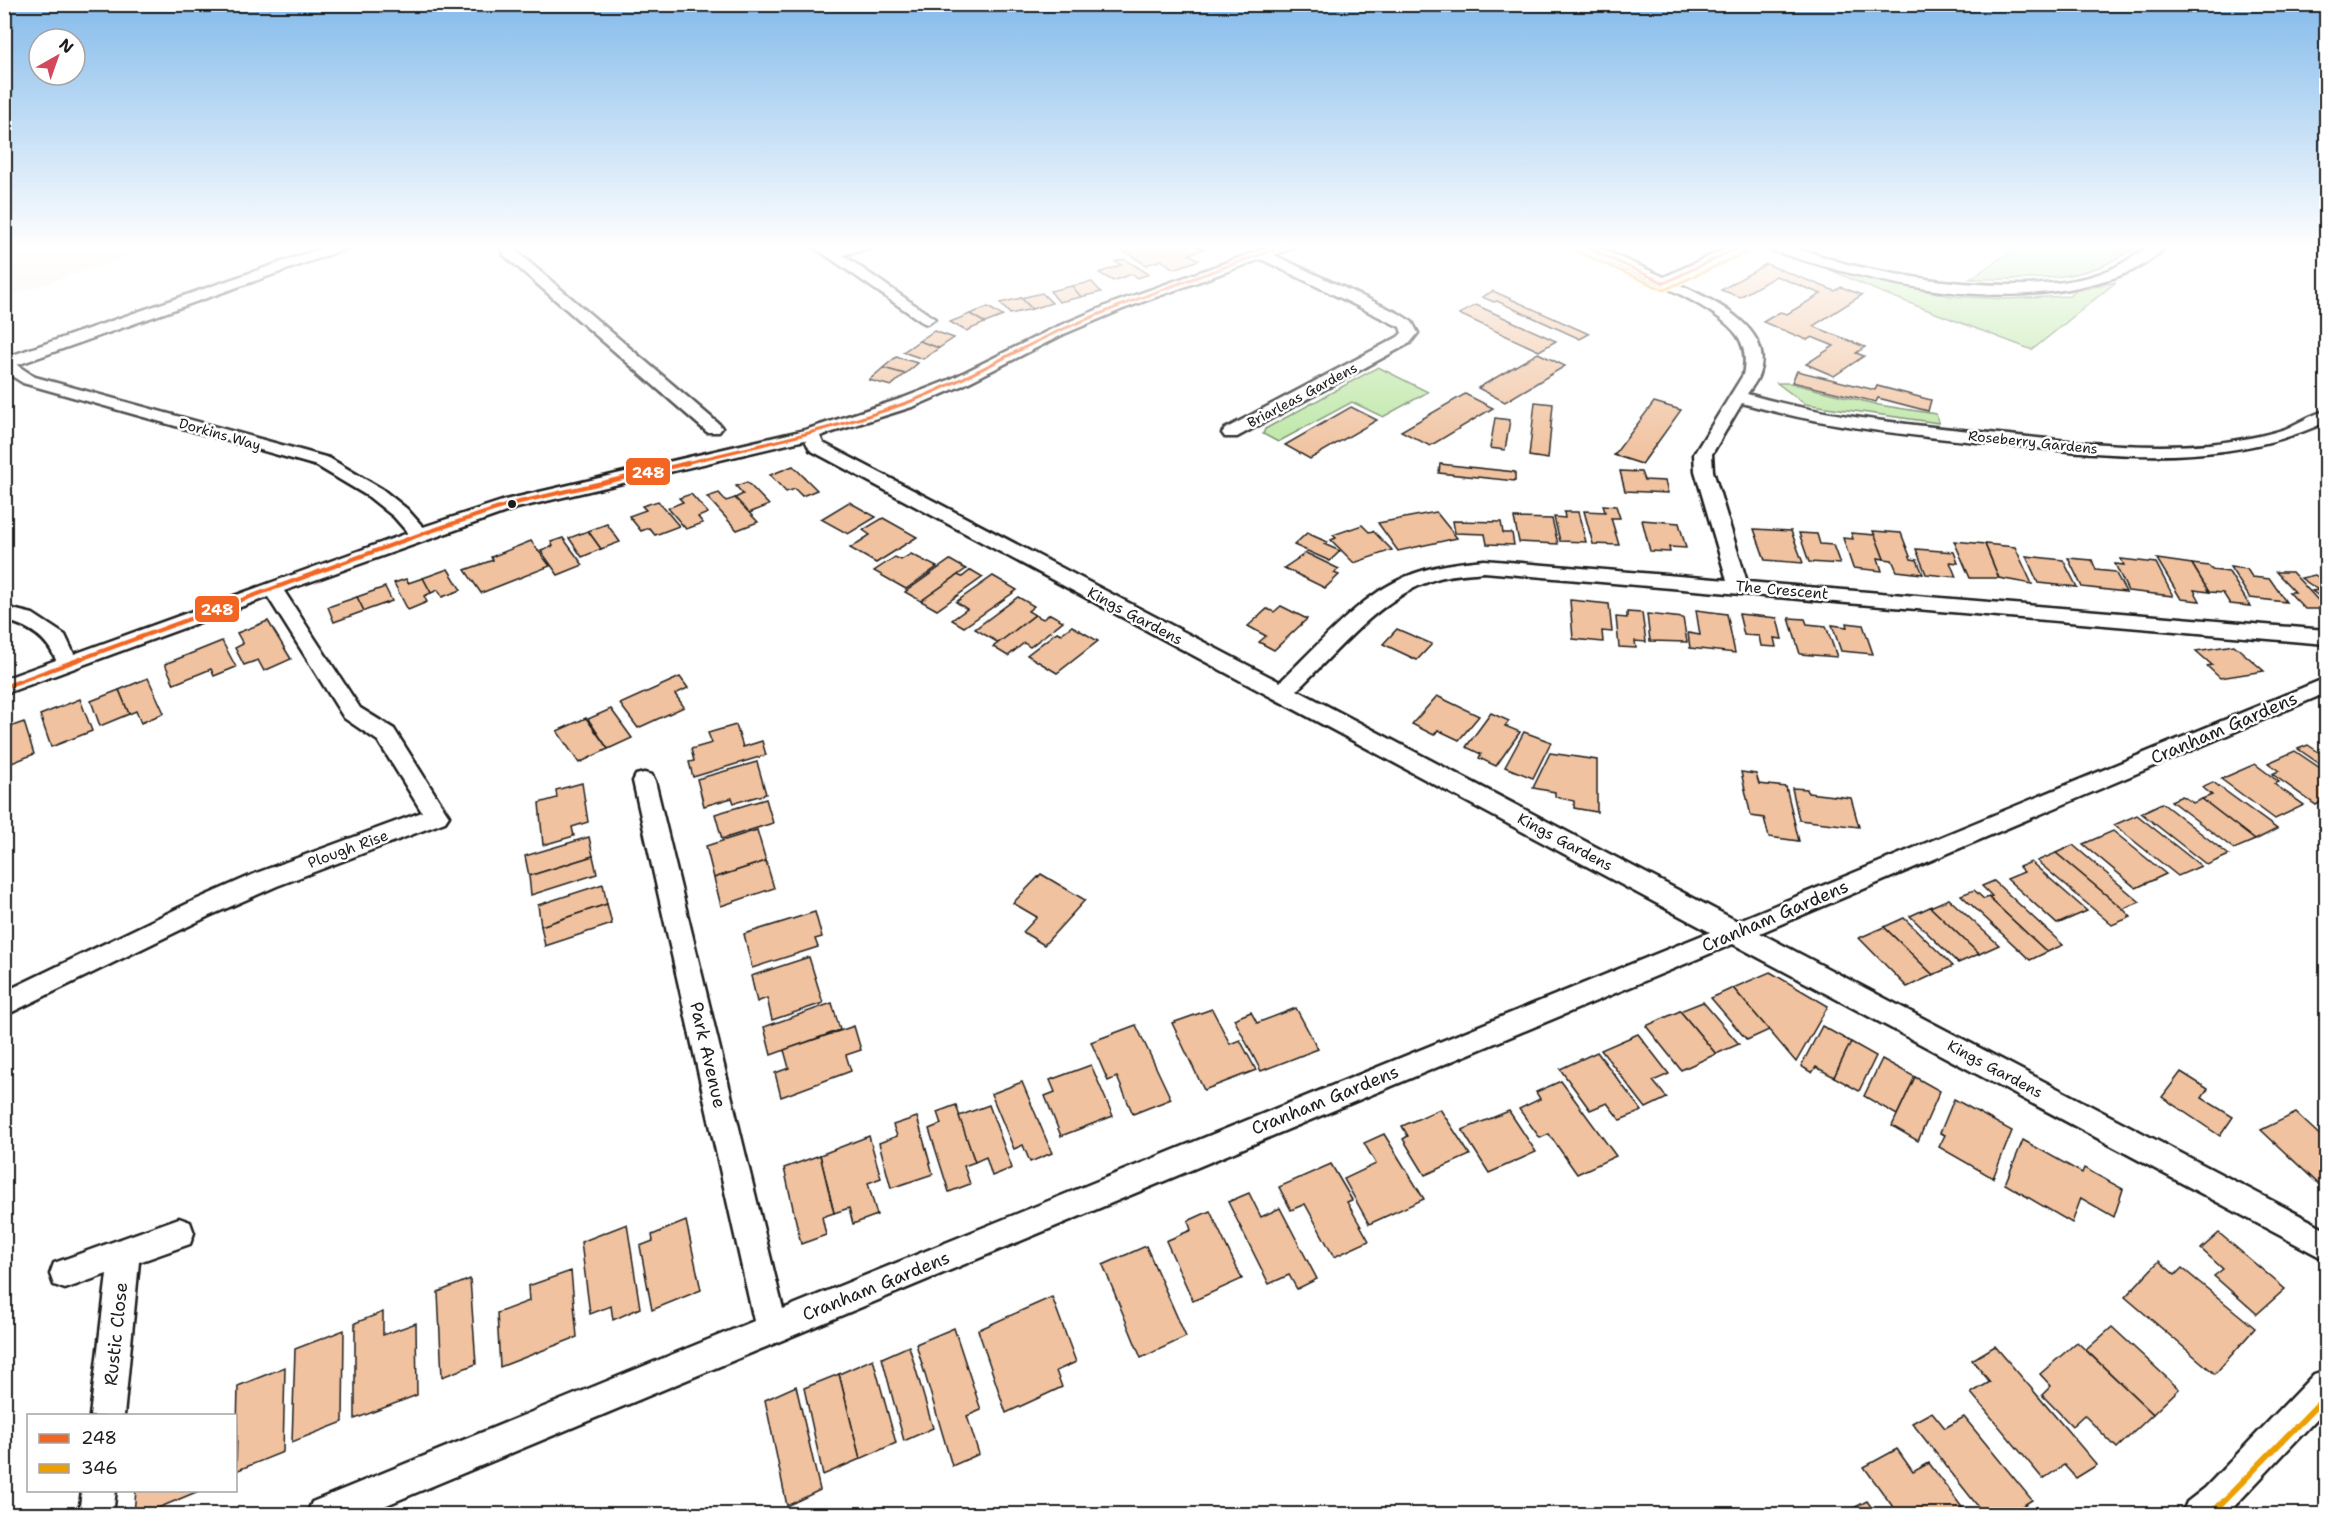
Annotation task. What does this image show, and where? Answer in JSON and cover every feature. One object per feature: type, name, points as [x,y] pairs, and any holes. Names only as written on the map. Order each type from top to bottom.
[{"type":"street","points":[[4,364],[140,316]]},
{"type":"street","points":[[583,316],[713,428]]},
{"type":"street","points":[[921,316],[927,320]]},
{"type":"street","points":[[4,687],[418,535],[554,492],[810,434],[909,402],[956,383],[1059,331],[1095,316]]},
{"type":"street","name":"Briarleas Gardens","points":[[1232,433],[1404,340],[1410,333],[1407,325],[1393,316]]},
{"type":"street","points":[[1727,316],[1750,339],[1755,363],[1738,397],[1703,454],[1704,471],[1738,586]]},
{"type":"street","name":"Dorkins Way","points":[[4,364],[29,380],[323,462],[345,473],[409,520],[418,535]]},
{"type":"street","name":"Roseberry Gardens","points":[[1738,397],[1814,417],[2105,449],[2156,450],[2241,444],[2286,434],[2326,416]]},
{"type":"street","name":"Kings Gardens","points":[[810,434],[816,446],[2326,1245]]},
{"type":"street","name":"The Crescent","points":[[1281,693],[1379,600],[1402,586],[1428,575],[1453,569],[1484,566],[2326,637]]},
{"type":"street","name":"Plough Rise","points":[[4,1005],[258,883],[437,816],[386,735],[352,713],[273,590]]},
{"type":"street","points":[[4,613],[26,619],[58,640],[68,665]]},
{"type":"street","name":"Cranham Gardens","points":[[324,1515],[1736,932],[2326,685]]},
{"type":"street","name":"Park Avenue","points":[[644,781],[772,1329]]},
{"type":"street","points":[[65,1274],[179,1233]]},
{"type":"street","name":"Rustic Close","points":[[107,1414],[125,1252]]},
{"type":"street","points":[[2199,1515],[2217,1500],[2326,1386]]},
{"type":"street","points":[[96,1515],[99,1492]]},
{"type":"green space","points":[[1943,316],[2074,316],[2032,350]]},
{"type":"green space","points":[[1378,367],[1428,392],[1383,417],[1352,402],[1278,442],[1263,434],[1265,429]]},
{"type":"green space","points":[[1777,383],[1790,383],[1879,405],[1936,414],[1939,423],[1805,404]]},
{"type":"building","points":[[965,316],[973,316],[985,323],[966,331],[950,322]]},
{"type":"building","points":[[973,316],[1003,316],[985,323]]},
{"type":"building","points":[[1463,316],[1500,316],[1556,341],[1539,351]]},
{"type":"building","points":[[1530,316],[1549,316],[1589,334],[1580,339]]},
{"type":"building","points":[[1773,316],[1829,316],[1813,326],[1865,347],[1856,353],[1864,356],[1834,376],[1806,364],[1834,346],[1812,337],[1807,340],[1763,322]]},
{"type":"building","points":[[934,331],[954,338],[939,348],[919,341]]},
{"type":"building","points":[[919,341],[939,348],[923,359],[903,352]]},
{"type":"building","points":[[1538,353],[1565,366],[1505,402],[1478,388]]},
{"type":"building","points":[[896,357],[918,363],[905,374],[883,368]]},
{"type":"building","points":[[883,368],[905,374],[891,386],[869,380]]},
{"type":"building","points":[[1797,371],[1875,390],[1877,386],[1931,400],[1928,411],[1878,398],[1876,402],[1792,382]]},
{"type":"building","points":[[1465,394],[1493,408],[1430,446],[1401,431]]},
{"type":"building","points":[[1535,402],[1553,404],[1548,459],[1529,456]]},
{"type":"building","points":[[1654,402],[1681,410],[1642,464],[1614,455]]},
{"type":"building","points":[[1351,407],[1377,420],[1310,459],[1285,445]]},
{"type":"building","points":[[1495,418],[1510,420],[1505,450],[1490,448]]},
{"type":"building","points":[[1440,464],[1515,472],[1515,481],[1439,473]]},
{"type":"building","points":[[793,466],[817,490],[802,496],[795,489],[786,492],[770,475]]},
{"type":"building","points":[[1620,471],[1641,472],[1644,480],[1665,481],[1668,493],[1625,491]]},
{"type":"building","points":[[747,482],[769,505],[749,513],[735,498],[743,494],[736,486]]},
{"type":"building","points":[[719,493],[726,501],[735,498],[758,522],[737,530],[707,497]]},
{"type":"building","points":[[691,494],[708,513],[698,517],[703,523],[686,529],[668,508],[683,502],[679,498]]},
{"type":"building","points":[[658,501],[679,526],[655,535],[649,528],[641,531],[629,516],[646,510],[642,506]]},
{"type":"building","points":[[849,502],[876,517],[848,534],[821,519]]},
{"type":"building","points":[[1603,505],[1616,506],[1620,518],[1611,518],[1619,545],[1593,544],[1584,511],[1605,512]]},
{"type":"building","points":[[1436,512],[1457,538],[1398,551],[1378,523]]},
{"type":"building","points":[[1564,512],[1578,512],[1586,542],[1560,541],[1554,517],[1565,518]]},
{"type":"building","points":[[883,518],[917,537],[876,563],[850,548],[870,535],[863,530]]},
{"type":"building","points":[[1514,518],[1552,519],[1558,544],[1519,542]]},
{"type":"building","points":[[1642,520],[1679,523],[1686,548],[1669,547],[1670,552],[1650,551]]},
{"type":"building","points":[[1453,521],[1501,522],[1503,533],[1512,533],[1514,545],[1487,544],[1485,534],[1455,533]]},
{"type":"building","points":[[607,524],[620,542],[601,549],[588,531]]},
{"type":"building","points":[[1362,525],[1369,532],[1373,531],[1392,550],[1354,563],[1331,540],[1336,538],[1333,535]]},
{"type":"building","points":[[1754,529],[1791,531],[1803,563],[1765,560]]},
{"type":"building","points":[[588,531],[601,549],[582,557],[569,538]]},
{"type":"building","points":[[1873,531],[1901,533],[1911,559],[1917,560],[1923,574],[1897,571],[1892,560],[1884,559]]},
{"type":"building","points":[[1307,533],[1340,551],[1330,561],[1294,545]]},
{"type":"building","points":[[1799,533],[1817,534],[1820,544],[1833,545],[1840,564],[1809,562]]},
{"type":"building","points":[[1851,533],[1875,535],[1884,559],[1878,558],[1882,571],[1853,568],[1843,538],[1853,539]]},
{"type":"building","points":[[563,538],[583,565],[558,575],[541,551],[553,546],[551,542]]},
{"type":"building","points":[[531,541],[550,566],[481,593],[465,570],[493,560],[491,557]]},
{"type":"building","points":[[1954,541],[1985,544],[1999,578],[1970,578]]},
{"type":"building","points":[[1985,544],[2015,547],[2032,584],[1999,578]]},
{"type":"building","points":[[1916,549],[1954,552],[1958,563],[1950,562],[1956,577],[1926,574]]},
{"type":"building","points":[[1306,553],[1339,569],[1334,573],[1339,575],[1325,588],[1284,568]]},
{"type":"building","points":[[911,554],[937,567],[906,589],[874,571],[895,557],[901,560]]},
{"type":"building","points":[[2026,556],[2063,560],[2077,587],[2038,583]]},
{"type":"building","points":[[2068,558],[2092,560],[2096,570],[2115,572],[2126,592],[2082,587]]},
{"type":"building","points":[[2121,559],[2156,563],[2173,596],[2128,591],[2115,564],[2124,565]]},
{"type":"building","points":[[2157,559],[2192,564],[2209,592],[2194,590],[2200,601],[2181,599]]},
{"type":"building","points":[[950,560],[966,569],[921,601],[905,592]]},
{"type":"building","points":[[2192,564],[2229,572],[2250,606],[2230,604],[2223,593],[2209,592]]},
{"type":"building","points":[[2230,567],[2247,569],[2252,577],[2270,579],[2286,602],[2250,598]]},
{"type":"building","points":[[448,569],[461,590],[442,597],[438,590],[431,593],[423,578]]},
{"type":"building","points":[[971,570],[983,577],[937,610],[921,601],[958,575],[962,577]]},
{"type":"building","points":[[2276,572],[2292,572],[2326,609],[2305,609],[2289,592],[2295,592]]},
{"type":"building","points":[[2315,575],[2326,583],[2326,601],[2312,591],[2318,590],[2301,578]]},
{"type":"building","points":[[993,576],[1017,590],[964,627],[952,620],[967,609],[956,602]]},
{"type":"building","points":[[423,578],[431,593],[424,596],[427,602],[408,610],[394,583],[406,579],[408,583]]},
{"type":"building","points":[[385,587],[392,601],[364,611],[357,597]]},
{"type":"building","points":[[357,597],[364,611],[334,622],[328,607]]},
{"type":"building","points":[[1018,597],[1034,606],[1028,611],[1035,615],[999,643],[975,629]]},
{"type":"building","points":[[1570,600],[1609,604],[1612,632],[1602,631],[1603,642],[1573,639]]},
{"type":"building","points":[[1281,606],[1307,619],[1274,650],[1259,642],[1266,636],[1248,626],[1267,609],[1274,612]]},
{"type":"building","points":[[1696,610],[1727,614],[1735,653],[1690,648],[1688,633],[1700,635]]},
{"type":"building","points":[[1627,612],[1642,613],[1646,642],[1635,641],[1636,648],[1619,647],[1616,617],[1627,618]]},
{"type":"building","points":[[1050,614],[1063,621],[1030,647],[1024,643],[1008,656],[993,647],[1035,615],[1043,619]]},
{"type":"building","points":[[1647,614],[1683,618],[1687,642],[1650,641]]},
{"type":"building","points":[[1739,614],[1777,618],[1782,639],[1774,638],[1776,647],[1761,646],[1759,636],[1744,635]]},
{"type":"building","points":[[1789,618],[1805,619],[1807,624],[1826,626],[1837,657],[1800,654]]},
{"type":"building","points":[[268,621],[291,659],[264,671],[258,660],[244,665],[235,648],[243,644],[237,633]]},
{"type":"building","points":[[1846,623],[1863,625],[1873,654],[1841,651],[1832,625],[1847,627]]},
{"type":"building","points":[[1072,626],[1098,641],[1057,673],[1027,655],[1057,632],[1061,634]]},
{"type":"building","points":[[1397,629],[1432,644],[1417,660],[1383,644]]},
{"type":"building","points":[[222,641],[236,667],[214,676],[211,669],[174,684],[165,664]]},
{"type":"building","points":[[2234,645],[2264,671],[2220,678],[2207,666],[2212,665],[2196,651]]},
{"type":"building","points":[[680,677],[688,688],[675,694],[684,707],[638,728],[620,704]]},
{"type":"building","points":[[148,678],[164,713],[141,723],[136,711],[129,714],[119,690]]},
{"type":"building","points":[[119,690],[129,714],[100,726],[91,701]]},
{"type":"building","points":[[1437,696],[1479,716],[1459,740],[1438,730],[1434,735],[1412,724]]},
{"type":"building","points":[[80,699],[92,731],[51,747],[40,715]]},
{"type":"building","points":[[611,709],[632,738],[608,749],[588,719]]},
{"type":"building","points":[[1491,713],[1509,721],[1505,726],[1520,732],[1496,766],[1479,758],[1481,754],[1466,747]]},
{"type":"building","points":[[586,718],[608,749],[579,763],[557,731]]},
{"type":"building","points":[[24,722],[34,754],[7,765],[4,729]]},
{"type":"building","points":[[736,725],[743,747],[762,741],[766,755],[693,777],[689,762],[694,761],[691,749],[712,743],[708,733]]},
{"type":"building","points":[[1524,732],[1551,742],[1533,778],[1505,767]]},
{"type":"building","points":[[2308,745],[2323,755],[2326,754],[2326,768],[2298,749]]},
{"type":"building","points":[[2295,751],[2326,772],[2321,774],[2326,778],[2326,799],[2316,805],[2272,774],[2279,771],[2268,763]]},
{"type":"building","points":[[1550,753],[1597,760],[1597,812],[1574,808],[1574,801],[1555,797],[1555,792],[1533,788]]},
{"type":"building","points":[[757,762],[766,794],[734,803],[732,798],[704,806],[697,779]]},
{"type":"building","points":[[2255,764],[2279,782],[2274,784],[2304,805],[2275,819],[2221,779]]},
{"type":"building","points":[[1741,772],[1756,774],[1759,784],[1786,787],[1799,841],[1769,837],[1764,818],[1751,816]]},
{"type":"building","points":[[2213,782],[2277,829],[2255,840],[2202,799],[2212,795],[2202,787]]},
{"type":"building","points":[[582,783],[588,822],[572,827],[574,836],[543,845],[539,803],[557,798],[556,790]]},
{"type":"building","points":[[1792,788],[1807,789],[1808,793],[1851,798],[1859,827],[1799,820]]},
{"type":"building","points":[[2182,796],[2193,803],[2202,799],[2255,840],[2234,849],[2171,801]]},
{"type":"building","points":[[766,799],[773,823],[722,839],[715,814]]},
{"type":"building","points":[[2162,803],[2229,855],[2207,865],[2141,813]]},
{"type":"building","points":[[2137,815],[2201,866],[2178,876],[2114,825]]},
{"type":"building","points":[[757,830],[766,861],[714,878],[706,846]]},
{"type":"building","points":[[2113,831],[2166,874],[2136,888],[2083,844]]},
{"type":"building","points":[[589,837],[593,856],[529,876],[525,856]]},
{"type":"building","points":[[2073,845],[2140,902],[2123,909],[2056,853]]},
{"type":"building","points":[[2056,853],[2131,917],[2112,925],[2037,861]]},
{"type":"building","points":[[593,856],[597,874],[531,895],[529,876]]},
{"type":"building","points":[[766,861],[774,888],[721,906],[714,878]]},
{"type":"building","points":[[2031,862],[2087,911],[2057,924],[2007,879],[2024,872],[2019,867]]},
{"type":"building","points":[[1041,874],[1085,900],[1044,945],[1023,932],[1037,917],[1013,903]]},
{"type":"building","points":[[1994,881],[2063,945],[2047,952],[1988,897],[1992,896],[1982,886]]},
{"type":"building","points":[[603,884],[607,904],[541,926],[538,905]]},
{"type":"building","points":[[1974,890],[1984,899],[1988,897],[2047,952],[2030,960],[1961,895]]},
{"type":"building","points":[[1949,899],[1999,945],[1979,954],[1930,907]]},
{"type":"building","points":[[607,904],[612,924],[545,946],[541,926]]},
{"type":"building","points":[[1930,907],[1979,954],[1958,963],[1910,916]]},
{"type":"building","points":[[815,912],[822,937],[815,939],[818,947],[752,968],[744,934]]},
{"type":"building","points":[[1904,918],[1953,966],[1933,975],[1884,927]]},
{"type":"building","points":[[1884,927],[1933,975],[1907,987],[1859,938]]},
{"type":"building","points":[[809,957],[823,1003],[772,1020],[767,998],[757,1002],[751,976]]},
{"type":"building","points":[[1770,972],[1828,1006],[1796,1062],[1733,988]]},
{"type":"building","points":[[1733,988],[1769,1030],[1747,1040],[1711,998]]},
{"type":"building","points":[[1703,1002],[1739,1044],[1716,1054],[1680,1011]]},
{"type":"building","points":[[832,1003],[840,1030],[771,1055],[764,1027]]},
{"type":"building","points":[[1296,1008],[1318,1049],[1261,1071],[1234,1019],[1251,1012],[1257,1023]]},
{"type":"building","points":[[1212,1009],[1230,1044],[1240,1040],[1256,1070],[1204,1090],[1172,1023]]},
{"type":"building","points":[[1680,1011],[1716,1054],[1681,1070],[1646,1026]]},
{"type":"building","points":[[1136,1025],[1171,1099],[1133,1114],[1117,1077],[1108,1081],[1091,1042]]},
{"type":"building","points":[[854,1026],[861,1050],[846,1055],[851,1071],[781,1097],[775,1073],[789,1068],[784,1050]]},
{"type":"building","points":[[1822,1026],[1851,1042],[1834,1077],[1816,1067],[1812,1073],[1801,1066]]},
{"type":"building","points":[[1638,1034],[1669,1074],[1653,1081],[1667,1098],[1646,1108],[1601,1050]]},
{"type":"building","points":[[1851,1042],[1876,1056],[1859,1091],[1834,1077]]},
{"type":"building","points":[[1597,1052],[1642,1111],[1620,1120],[1607,1103],[1590,1110],[1560,1069]]},
{"type":"building","points":[[1882,1059],[1915,1077],[1897,1115],[1864,1096]]},
{"type":"building","points":[[1091,1065],[1113,1116],[1061,1136],[1045,1096],[1055,1092],[1050,1080]]},
{"type":"building","points":[[2181,1072],[2208,1089],[2202,1098],[2233,1117],[2220,1136],[2162,1097]]},
{"type":"building","points":[[1915,1077],[1940,1091],[1918,1141],[1892,1126]]},
{"type":"building","points":[[1561,1081],[1616,1156],[1577,1174],[1549,1134],[1540,1138],[1519,1109],[1540,1099],[1536,1092]]},
{"type":"building","points":[[1022,1082],[1052,1153],[1030,1162],[1023,1145],[1014,1149],[991,1094]]},
{"type":"building","points":[[1954,1099],[2012,1131],[1993,1178],[1939,1147],[1945,1135],[1940,1133]]},
{"type":"building","points":[[956,1105],[975,1162],[964,1166],[970,1184],[949,1192],[929,1129],[941,1124],[937,1112]]},
{"type":"building","points":[[989,1105],[1012,1168],[992,1176],[986,1157],[975,1162],[959,1116]]},
{"type":"building","points":[[1440,1109],[1470,1155],[1425,1175],[1403,1139],[1408,1136],[1402,1126]]},
{"type":"building","points":[[1509,1111],[1536,1152],[1489,1173],[1462,1130]]},
{"type":"building","points":[[2296,1113],[2326,1141],[2326,1191],[2261,1130]]},
{"type":"building","points":[[917,1117],[933,1174],[891,1188],[879,1143],[897,1136],[893,1125]]},
{"type":"building","points":[[1384,1134],[1424,1199],[1369,1224],[1344,1179],[1376,1164],[1364,1143]]},
{"type":"building","points":[[869,1136],[881,1178],[868,1183],[877,1215],[853,1224],[849,1208],[834,1213],[820,1155]]},
{"type":"building","points":[[2023,1140],[2082,1173],[2084,1168],[2123,1189],[2114,1217],[2081,1198],[2072,1223],[2005,1184]]},
{"type":"building","points":[[820,1155],[834,1213],[822,1217],[826,1235],[801,1244],[784,1168]]},
{"type":"building","points":[[1331,1164],[1352,1200],[1347,1202],[1369,1241],[1334,1257],[1305,1204],[1291,1210],[1279,1187]]},
{"type":"building","points":[[1249,1193],[1261,1217],[1280,1208],[1317,1279],[1297,1289],[1289,1275],[1269,1284],[1228,1202]]},
{"type":"building","points":[[1210,1211],[1242,1279],[1193,1301],[1166,1241],[1191,1230],[1188,1221]]},
{"type":"building","points":[[686,1221],[701,1290],[652,1310],[640,1246],[653,1241],[652,1235]]},
{"type":"building","points":[[627,1224],[640,1308],[613,1320],[611,1306],[590,1314],[581,1242]]},
{"type":"building","points":[[2219,1233],[2285,1289],[2257,1314],[2214,1276],[2223,1269],[2201,1249]]},
{"type":"building","points":[[1146,1246],[1186,1337],[1141,1358],[1103,1265]]},
{"type":"building","points":[[2159,1261],[2175,1275],[2182,1268],[2255,1328],[2215,1374],[2125,1297]]},
{"type":"building","points":[[571,1271],[577,1337],[500,1367],[497,1313],[529,1301],[528,1286]]},
{"type":"building","points":[[470,1279],[476,1364],[442,1377],[438,1292]]},
{"type":"building","points":[[1052,1297],[1076,1362],[1056,1371],[1062,1387],[1006,1413],[978,1330]]},
{"type":"building","points":[[383,1312],[383,1335],[416,1323],[417,1395],[355,1419],[355,1323]]},
{"type":"building","points":[[2112,1327],[2179,1389],[2153,1414],[2086,1350]]},
{"type":"building","points":[[954,1328],[981,1410],[967,1416],[979,1454],[952,1466],[916,1344]]},
{"type":"building","points":[[344,1330],[343,1422],[292,1442],[295,1349]]},
{"type":"building","points":[[2077,1342],[2153,1414],[2117,1448],[2084,1415],[2072,1426],[2042,1395],[2051,1386],[2040,1374]]},
{"type":"building","points":[[909,1346],[933,1428],[904,1441],[882,1358]]},
{"type":"building","points":[[1995,1346],[2097,1465],[2076,1478],[2064,1465],[2043,1479],[1971,1393],[1990,1382],[1972,1360]]},
{"type":"building","points":[[873,1359],[896,1443],[860,1459],[839,1374]]},
{"type":"building","points":[[285,1367],[283,1452],[237,1471],[237,1428],[238,1386]]},
{"type":"building","points":[[839,1374],[860,1459],[823,1475],[804,1388]]},
{"type":"building","points":[[796,1386],[820,1490],[787,1506],[765,1400]]},
{"type":"building","points":[[1932,1412],[1945,1428],[1964,1417],[2032,1500],[2009,1514],[1984,1514],[1912,1423]]},
{"type":"building","points":[[1897,1449],[1913,1472],[1929,1463],[1967,1514],[1898,1514],[1864,1467]]},
{"type":"building","points":[[136,1492],[196,1492],[144,1514],[134,1514]]},
{"type":"building","points":[[1867,1501],[1876,1514],[1842,1514]]},
{"type":"transit line","name":"248","points":[[4,687],[419,535],[511,504],[810,434],[909,402],[955,383],[1059,331],[1095,316]]},
{"type":"transit line","name":"346","points":[[2211,1514],[2326,1396]]}]
